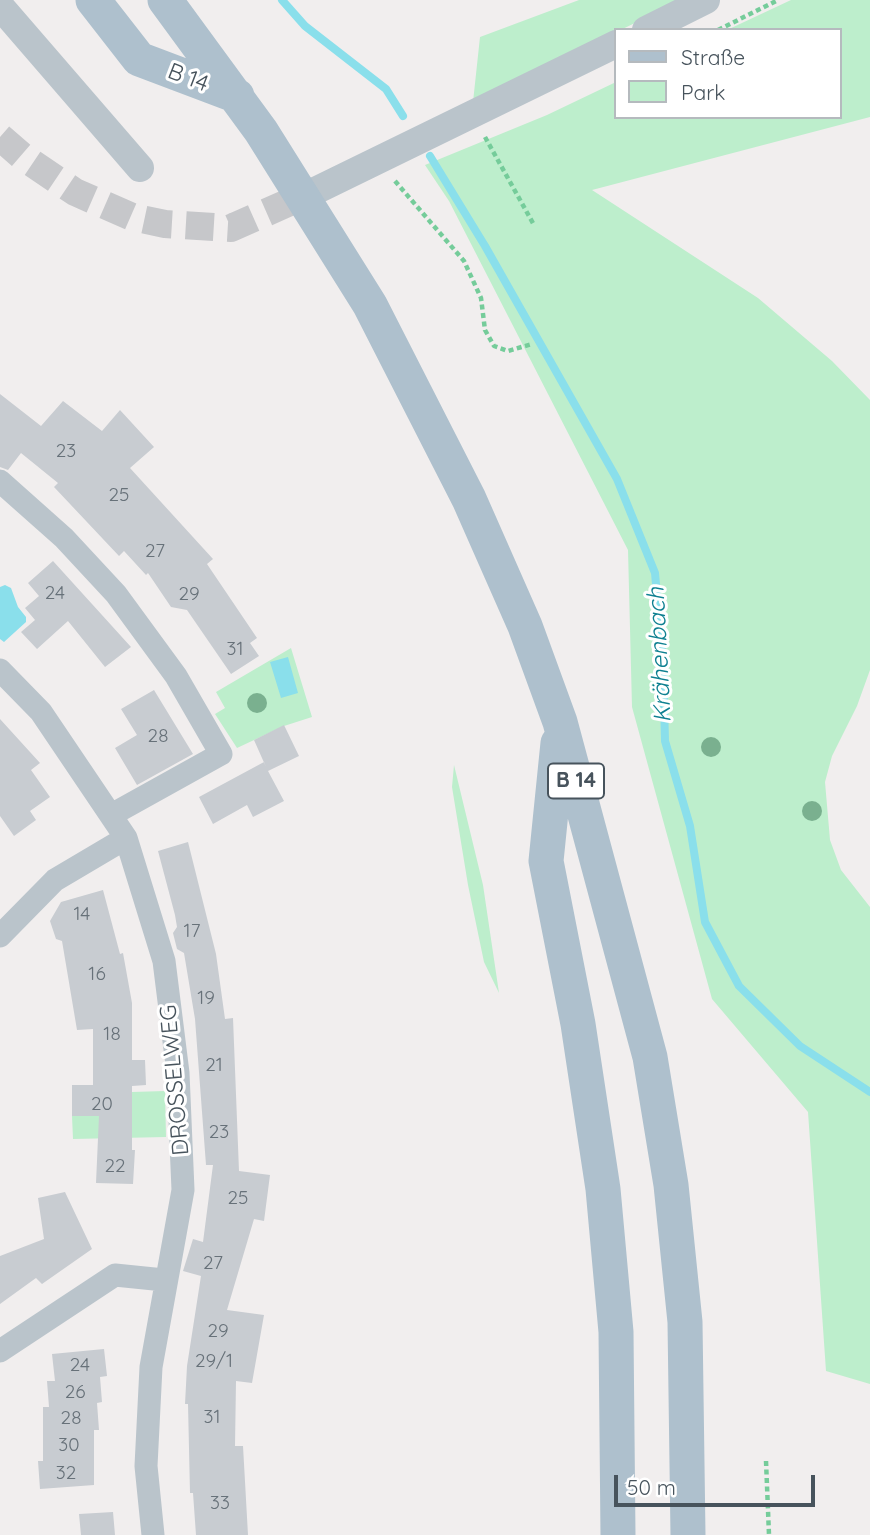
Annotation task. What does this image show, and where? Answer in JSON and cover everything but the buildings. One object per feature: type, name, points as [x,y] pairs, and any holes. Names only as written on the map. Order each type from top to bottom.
[{"type":"main road","name":"B 14","points":[[93,0],[139,59],[237,96],[370,305],[411,383],[497,562],[560,722],[650,1057],[671,1185],[685,1322],[688,1535]]},
{"type":"main road","points":[[164,0],[237,96]]},
{"type":"main road","name":"B 14","points":[[560,722],[546,861],[578,1024],[603,1189],[616,1332],[618,1535]]},
{"type":"street","points":[[650,28],[706,0]]},
{"type":"street","points":[[0,6],[140,167]]},
{"type":"street","points":[[317,190],[614,45]]},
{"type":"street","points":[[0,481],[64,538],[116,594],[176,676],[221,754],[113,814]]},
{"type":"street","name":"DROSSELWEG","points":[[0,670],[41,712],[113,814],[126,838],[164,961],[178,1073],[183,1190],[164,1280],[150,1367],[146,1466],[153,1535]]},
{"type":"street","points":[[0,936],[55,880],[126,838]]},
{"type":"street","points":[[0,1351],[115,1275],[164,1280]]},
{"type":"path","points":[[722,28],[778,0]]},
{"type":"path","points":[[479,128],[534,225]]},
{"type":"path","points":[[376,162],[410,196],[464,261],[481,298],[485,330],[494,346],[508,351],[532,344]]},
{"type":"path","points":[[766,1461],[769,1535]]},
{"type":"green space","points":[[579,0],[682,0],[625,28],[614,28],[614,33],[473,102],[480,37]]},
{"type":"green space","points":[[791,0],[870,0],[870,117],[592,190],[758,298],[832,361],[870,400],[870,670],[857,706],[832,756],[825,782],[830,840],[841,870],[870,907],[870,1384],[826,1371],[808,1112],[712,999],[632,707],[628,550],[449,201],[425,165],[547,115],[614,83],[614,119],[842,119],[842,28],[731,28]]},
{"type":"green space","points":[[291,648],[312,717],[284,726],[237,748],[215,714],[225,708],[216,692]]},
{"type":"green space","points":[[454,765],[483,885],[499,993],[484,962],[468,885],[452,787]]},
{"type":"green space","points":[[165,1091],[166,1137],[73,1139],[72,1116],[132,1092]]},
{"type":"water","points":[[5,585],[11,588],[26,622],[4,642],[0,639],[0,587]]},
{"type":"water","points":[[288,657],[298,693],[281,698],[270,662]]},
{"type":"waterway","name":"Krähenbach","points":[[282,0],[305,26],[386,89],[403,116]]},
{"type":"waterway","name":"Krähenbach","points":[[430,156],[485,246],[617,479],[655,573],[663,662],[665,741],[690,826],[705,922],[739,986],[800,1046],[870,1092]]},
{"type":"tunnel","points":[[0,137],[23,157],[75,192],[132,217],[165,224],[231,228],[317,190]]}]
